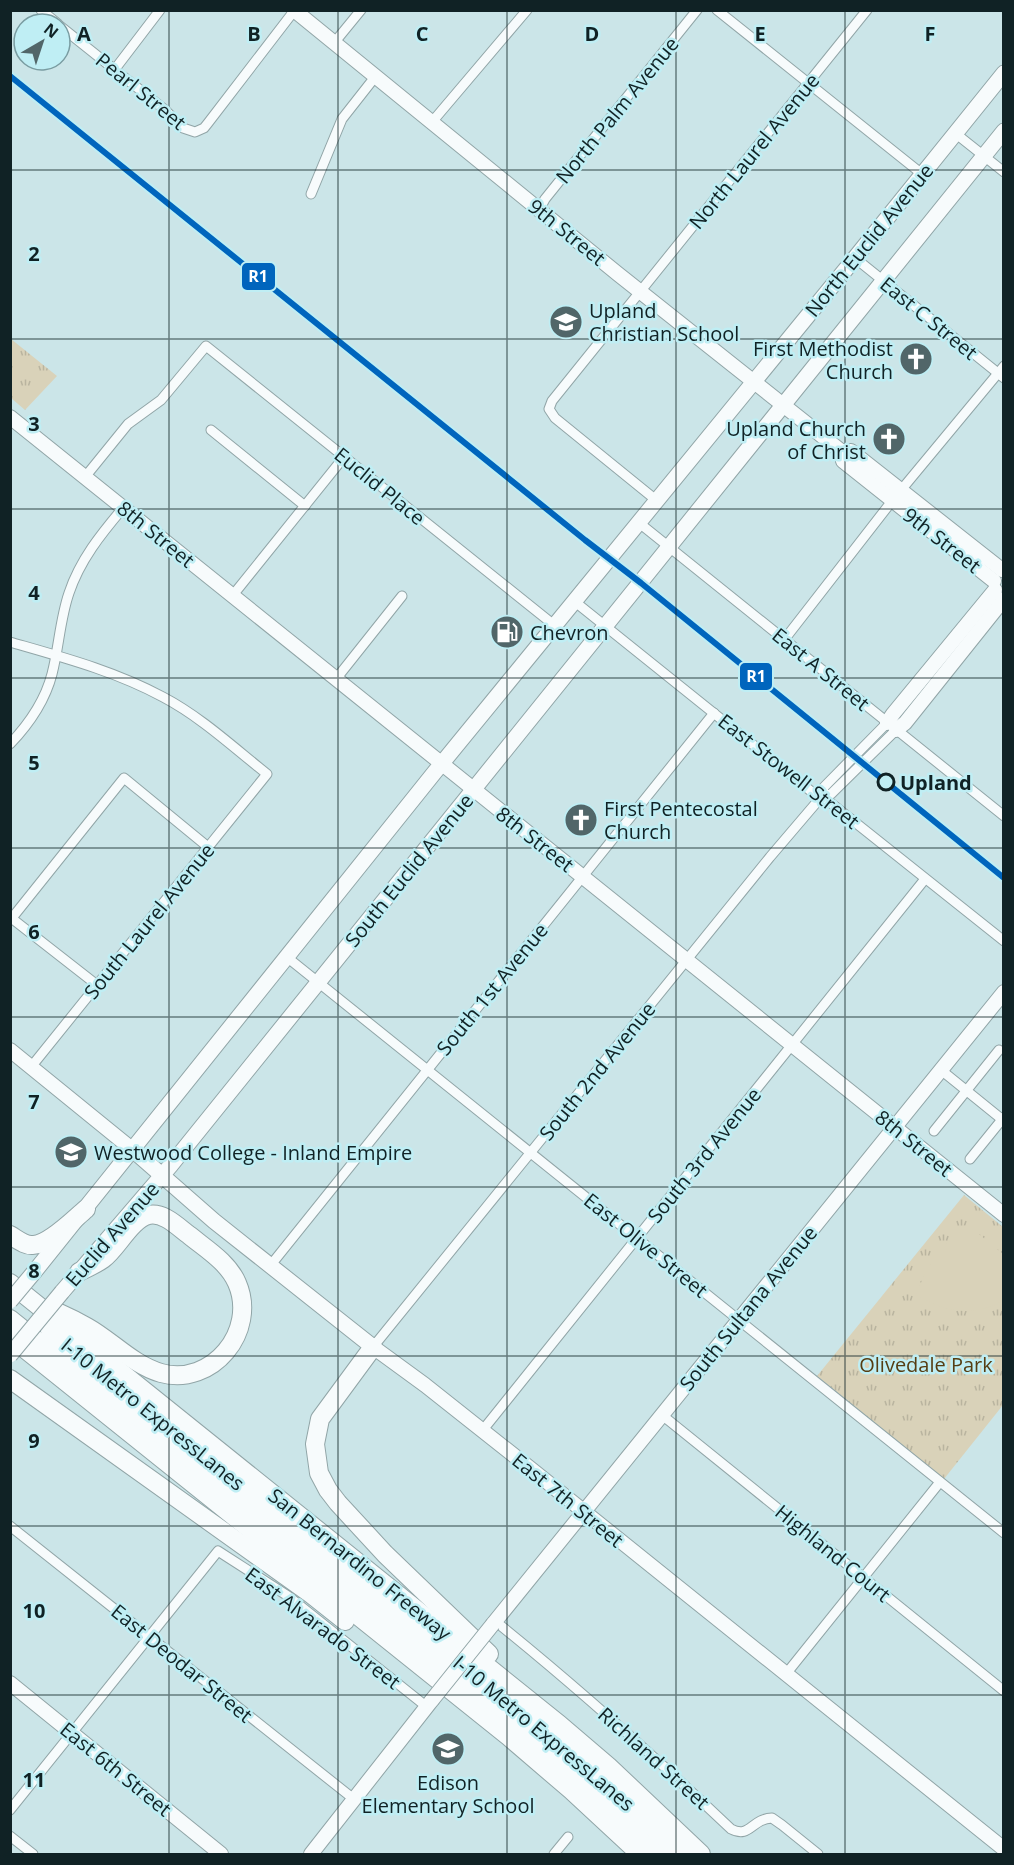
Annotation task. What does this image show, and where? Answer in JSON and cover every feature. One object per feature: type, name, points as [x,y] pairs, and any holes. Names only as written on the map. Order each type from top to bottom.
[{"type":"highway","points":[[10,1235],[32,1245],[40,1244],[86,1209]]},
{"type":"highway","points":[[16,1299],[88,1327],[151,1370],[173,1376],[192,1374],[216,1362],[232,1345],[239,1330],[243,1309],[233,1274],[221,1261],[172,1221],[164,1218],[153,1215],[144,1217],[104,1259],[79,1272]]},
{"type":"highway","name":"San Bernardino Freeway","points":[[10,1283],[16,1299],[560,1725],[701,1854]]},
{"type":"highway","name":"I-10 Metro ExpressLanes","points":[[16,1299],[549,1734],[624,1799],[681,1854]]},
{"type":"highway","name":"I-10 Metro ExpressLanes","points":[[10,1320],[526,1734],[577,1777],[659,1854]]},
{"type":"highway","points":[[10,1337],[540,1763],[640,1854]]},
{"type":"highway","points":[[373,1347],[333,1399],[321,1419],[315,1444],[317,1466],[323,1482],[338,1503],[385,1554],[560,1725]]},
{"type":"highway","points":[[10,1379],[311,1594],[388,1652],[433,1676]]},
{"type":"main road","name":"North Euclid Avenue","points":[[574,601],[1004,73]]},
{"type":"main road","name":"North Euclid Avenue","points":[[606,627],[1004,131]]},
{"type":"main road","name":"South Euclid Avenue","points":[[183,1089],[441,764],[574,601]]},
{"type":"main road","name":"South Euclid Avenue","points":[[212,1113],[606,627]]},
{"type":"main road","name":"Euclid Avenue","points":[[16,1299],[35,1271],[183,1089]]},
{"type":"main road","name":"Euclid Avenue","points":[[10,1355],[162,1176],[212,1113]]},
{"type":"main road","name":"East 7th Street","points":[[133,1150],[270,1266],[373,1347]]},
{"type":"street","points":[[115,69],[160,10]]},
{"type":"street","points":[[334,44],[361,10]]},
{"type":"street","points":[[432,122],[527,10]]},
{"type":"street","name":"North Palm Avenue","points":[[539,210],[545,199],[697,10]]},
{"type":"street","points":[[717,10],[922,174]]},
{"type":"street","name":"North Laurel Avenue","points":[[656,500],[555,418],[549,410],[552,401],[867,10]]},
{"type":"street","name":"Pearl Street","points":[[72,35],[164,109],[183,128],[195,132],[204,128],[294,11]]},
{"type":"street","name":"9th Street","points":[[294,11],[753,382],[841,451],[851,451],[897,495],[1000,584]]},
{"type":"street","points":[[311,194],[342,119],[375,77]]},
{"type":"street","points":[[955,133],[1004,172]]},
{"type":"street","name":"East C Street","points":[[855,258],[1002,372]]},
{"type":"street","name":"Euclid Place","points":[[85,477],[128,424],[161,400],[206,346],[554,626]]},
{"type":"street","points":[[784,640],[897,495],[1002,372]]},
{"type":"street","name":"8th Street","points":[[10,417],[1004,1215]]},
{"type":"street","points":[[211,430],[304,506]]},
{"type":"street","points":[[233,595],[344,457]]},
{"type":"street","points":[[10,744],[25,728],[45,696],[56,656],[61,621],[73,583],[93,545],[123,508]]},
{"type":"street","name":"East A Street","points":[[638,522],[1004,816]]},
{"type":"street","points":[[892,726],[893,714],[1000,584]]},
{"type":"street","points":[[336,679],[402,596]]},
{"type":"street","name":"East Stowell Street","points":[[574,601],[812,792],[822,796],[1004,941]]},
{"type":"street","points":[[10,642],[56,656]]},
{"type":"street","name":"South Laurel Avenue","points":[[31,1067],[267,774],[199,720],[164,698],[119,676],[56,656]]},
{"type":"street","name":"South 1st Avenue","points":[[270,1266],[714,713]]},
{"type":"street","name":"South 2nd Avenue","points":[[373,1347],[795,826],[822,796],[824,787],[892,726]]},
{"type":"street","points":[[97,985],[11,917],[124,778],[208,848]]},
{"type":"street","name":"South 3rd Avenue","points":[[482,1431],[925,879]]},
{"type":"street","name":"East Olive Street","points":[[288,958],[1004,1533]]},
{"type":"street","name":"South Sultana Avenue","points":[[311,1854],[494,1622],[1004,992]]},
{"type":"street","points":[[10,1050],[133,1150]]},
{"type":"street","points":[[934,1131],[999,1050]]},
{"type":"street","points":[[940,1070],[1003,1119],[970,1159]]},
{"type":"street","name":"East 7th Street","points":[[373,1347],[584,1512],[999,1847]]},
{"type":"street","name":"Highland Court","points":[[662,1415],[1004,1691]]},
{"type":"street","points":[[786,1674],[940,1482]]},
{"type":"street","name":"East Deodar Street","points":[[10,1526],[355,1800]]},
{"type":"street","name":"East Alvarado Street","points":[[149,1637],[218,1551],[288,1596],[429,1704]]},
{"type":"street","name":"Richland Street","points":[[494,1622],[647,1749],[731,1829],[741,1833],[745,1832],[758,1821],[772,1818],[818,1854]]},
{"type":"street","points":[[10,1810],[149,1637]]},
{"type":"street","name":"East 6th Street","points":[[10,1683],[221,1854]]},
{"type":"street","points":[[10,1836],[33,1854]]},
{"type":"street","points":[[554,1854],[568,1837]]},
{"type":"green space","points":[[11,339],[57,376],[25,410],[11,398]]},
{"type":"green space","name":"Olivedale Park","points":[[964,1195],[1003,1227],[1003,1405],[944,1479],[817,1376]]},
{"type":"green space","points":[[968,1225],[1003,1254],[1003,1301],[981,1309],[959,1311],[937,1305],[916,1294],[927,1269],[959,1227]]},
{"type":"transit line","name":"R1","points":[[10,76],[1004,878]]},
{"type":"place","name":"Upland Christian School","points":[[566,322]]},
{"type":"place","name":"First Methodist Church","points":[[916,359]]},
{"type":"place","name":"Upland Church of Christ","points":[[889,439]]},
{"type":"place","name":"Chevron","points":[[507,632]]},
{"type":"place","name":"Upland","points":[[886,782]]},
{"type":"place","name":"First Pentecostal Church","points":[[581,820]]},
{"type":"place","name":"Westwood College - Inland Empire","points":[[71,1152]]},
{"type":"place","name":"Edison Elementary School","points":[[448,1749]]}]
